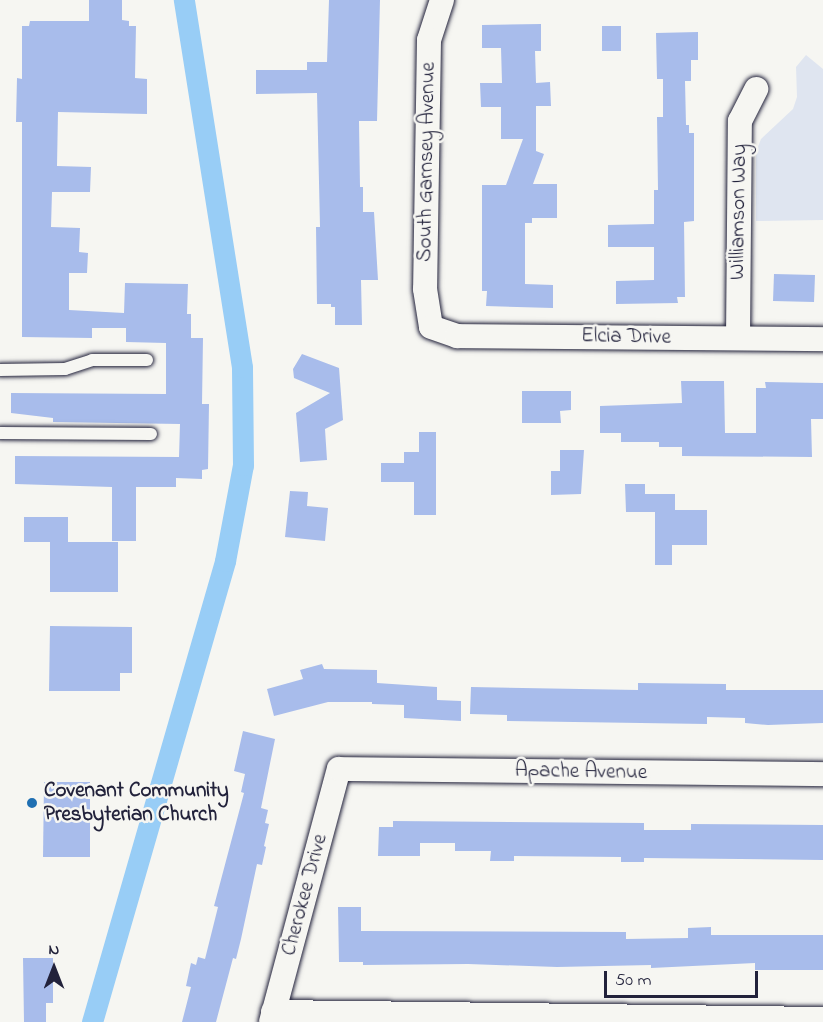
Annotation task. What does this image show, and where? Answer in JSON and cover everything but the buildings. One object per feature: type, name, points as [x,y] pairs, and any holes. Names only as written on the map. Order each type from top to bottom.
[{"type":"street","name":"South Garnsey Avenue","points":[[431,327],[425,290],[429,40],[442,0]]},
{"type":"street","name":"Williamson Way","points":[[738,338],[740,121],[756,89]]},
{"type":"street","name":"Elcia Drive","points":[[431,327],[457,336],[823,339]]},
{"type":"street","name":"Apache Avenue","points":[[339,769],[823,774]]},
{"type":"street","name":"Cherokee Drive","points":[[272,1017],[339,769]]},
{"type":"street","points":[[272,1017],[823,1019]]},
{"type":"lane","points":[[0,370],[66,369],[92,360],[147,360]]},
{"type":"lane","points":[[0,433],[151,434]]},
{"type":"shaded area","points":[[806,55],[823,69],[823,220],[756,221],[756,152],[761,139],[793,109],[797,97],[796,67]]},
{"type":"waterway","points":[[92,1022],[225,561],[243,465],[242,367],[184,0]]},
{"type":"place","name":"Covenant Community Presbyterian Church","points":[[32,803]]}]
